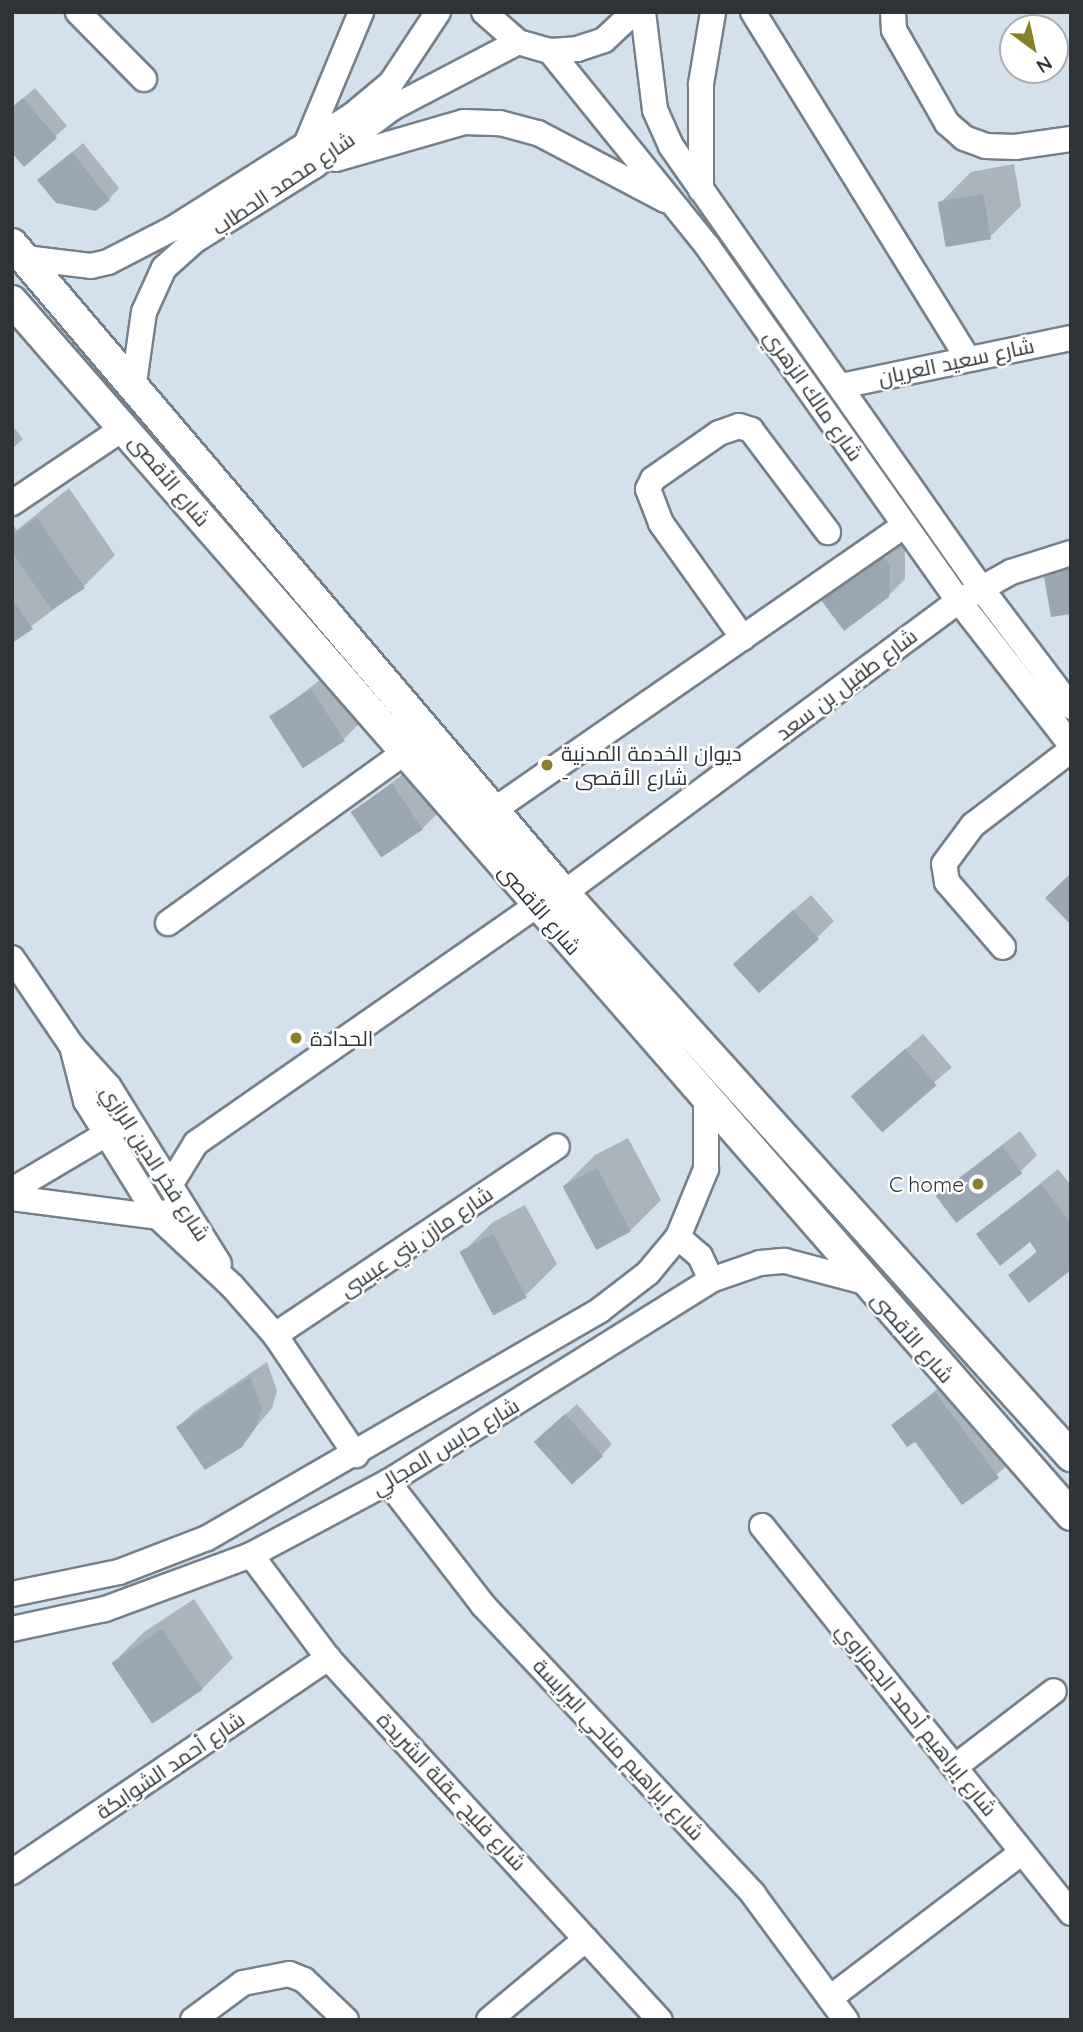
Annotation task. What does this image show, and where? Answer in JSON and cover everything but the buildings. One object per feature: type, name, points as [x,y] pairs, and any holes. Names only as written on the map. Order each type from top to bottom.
[{"type":"main road","name":"شارع الأقصى","points":[[18,251],[133,390],[564,893],[1071,1456]]},
{"type":"main road","name":"شارع الأقصى","points":[[12,301],[125,427],[536,906],[1071,1515]]},
{"type":"street","points":[[78,12],[144,79]]},
{"type":"street","points":[[307,142],[361,12]]},
{"type":"street","name":"شارع محمد الحطاب","points":[[18,251],[74,267],[108,262],[174,228],[354,114],[391,83],[438,12]]},
{"type":"street","points":[[485,12],[519,42],[550,51],[578,49],[604,40],[634,12]]},
{"type":"street","name":"شارع مالك الزهري","points":[[643,12],[656,110],[671,146],[981,588],[1071,707]]},
{"type":"street","points":[[701,191],[701,85],[713,12]]},
{"type":"street","points":[[753,12],[966,356]]},
{"type":"street","points":[[893,12],[894,30],[947,123],[964,138],[986,146],[1015,147],[1071,139]]},
{"type":"street","name":"شارع محمد الحطاب","points":[[133,390],[144,312],[163,268],[194,241],[314,166],[392,108],[519,42]]},
{"type":"street","name":"شارع مالك الزهري","points":[[550,51],[672,203],[959,601],[1071,747]]},
{"type":"street","points":[[314,166],[424,131],[464,122],[500,122],[538,133],[672,203]]},
{"type":"street","name":"شارع سعيد العريان","points":[[841,386],[966,356],[1071,338]]},
{"type":"street","points":[[743,638],[661,523],[649,489],[653,479],[719,433],[739,426],[751,430],[828,532]]},
{"type":"street","points":[[12,503],[125,427]]},
{"type":"street","points":[[494,810],[905,525]]},
{"type":"street","name":"شارع طفيل بن سعد","points":[[564,893],[959,601],[1040,559],[1071,553]]},
{"type":"street","points":[[1003,947],[947,882],[944,864],[973,825],[1071,747]]},
{"type":"street","points":[[168,923],[404,753]]},
{"type":"street","points":[[149,1147],[196,1143],[536,906]]},
{"type":"street","name":"شارع فخر الدين الرازي","points":[[12,958],[72,1046],[109,1087],[178,1192],[232,1286]]},
{"type":"street","name":"شارع فخر الدين الرازي","points":[[72,1046],[86,1101],[104,1135],[158,1217],[232,1286],[275,1335],[356,1455]]},
{"type":"street","name":"شارع حابس المجالي","points":[[12,1594],[119,1572],[207,1538],[356,1455],[600,1310],[648,1273],[678,1237],[706,1169],[706,1098]]},
{"type":"street","points":[[12,1190],[131,1121]]},
{"type":"street","points":[[12,1198],[158,1217],[178,1192],[196,1143]]},
{"type":"street","name":"شارع مازن بني عيسى","points":[[275,1335],[557,1146]]},
{"type":"street","points":[[678,1237],[700,1256],[711,1280]]},
{"type":"street","name":"شارع حابس المجالي","points":[[14,1630],[105,1609],[251,1555],[388,1482],[711,1280],[760,1263],[785,1261],[864,1282]]},
{"type":"street","name":"شارع إبراهيم مناحي البرايسة","points":[[388,1482],[483,1605],[753,1894],[846,2020]]},
{"type":"street","name":"شارع إبراهيم أحمد الجمزاوي","points":[[762,1525],[1071,1913]]},
{"type":"street","name":"شارع فليح عقلة الشريدة","points":[[251,1555],[328,1658],[660,2020]]},
{"type":"street","name":"شارع أحمد الشوابكة","points":[[12,1872],[328,1658]]},
{"type":"street","points":[[956,1766],[1054,1691]]},
{"type":"street","points":[[830,1997],[1022,1852]]},
{"type":"street","points":[[488,2020],[586,1939]]},
{"type":"street","points":[[193,2020],[243,1983],[289,1975],[304,1980],[346,2020]]},
{"type":"place","name":"ديوان الخدمة المدنية - شارع الأقصى","points":[[547,765]]},
{"type":"place","name":"الحدادة","points":[[296,1038]]},
{"type":"place","name":"C home","points":[[978,1184]]}]
